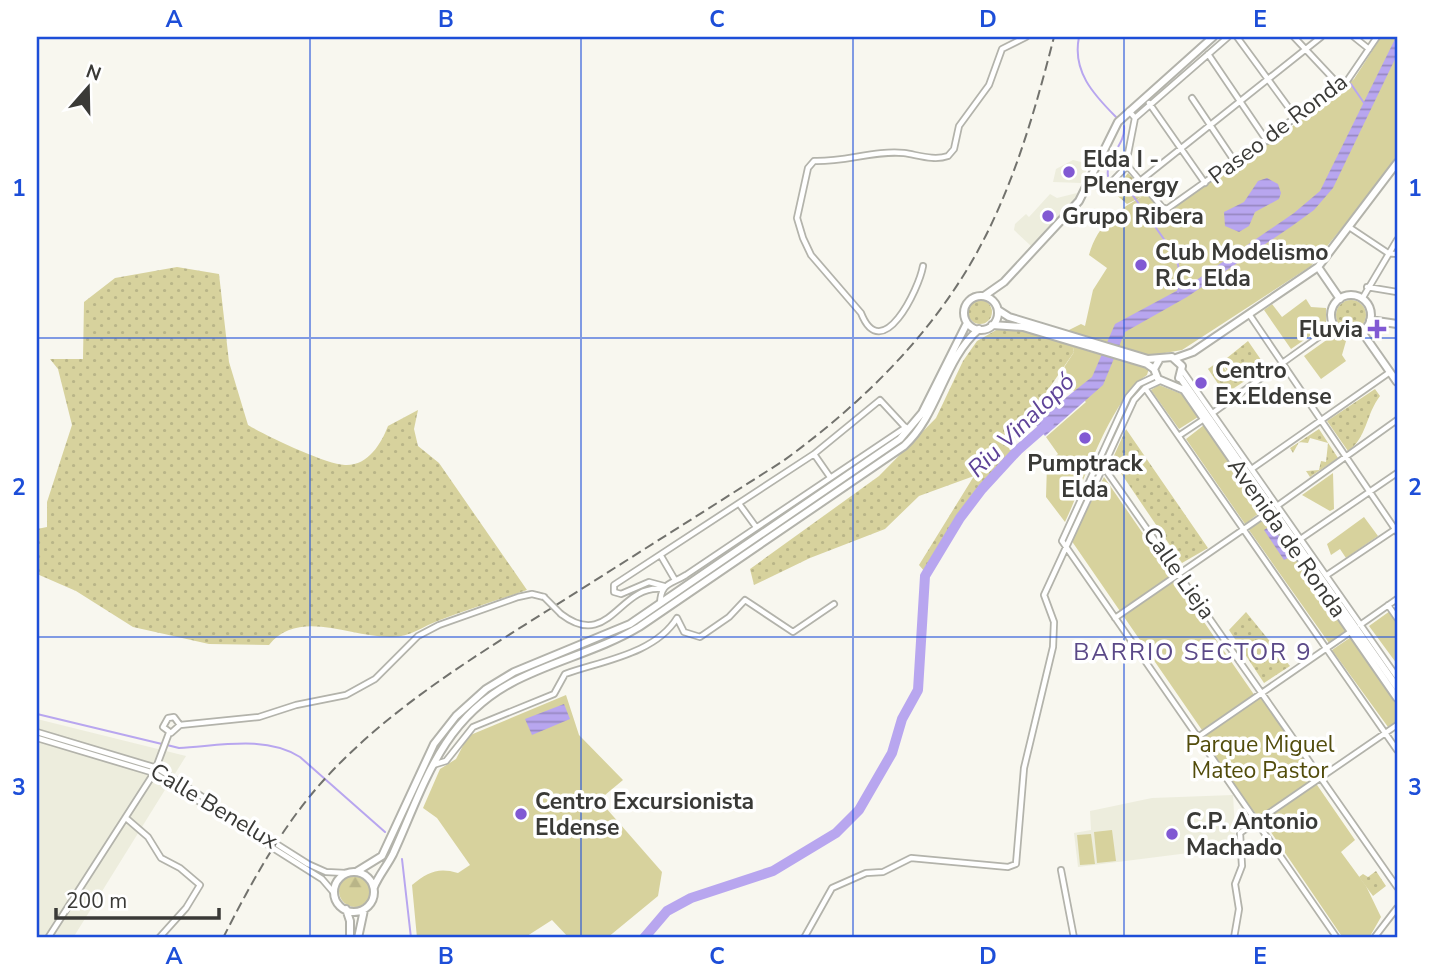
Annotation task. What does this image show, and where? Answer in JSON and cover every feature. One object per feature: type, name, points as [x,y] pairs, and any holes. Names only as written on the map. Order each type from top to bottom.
[{"type":"street","points":[[923,266],[919,283],[892,327],[885,331],[874,331],[866,324],[862,313],[811,255],[803,238],[797,218],[808,169],[814,161],[854,160],[889,152],[932,158],[948,156],[954,149],[959,126],[989,85],[1002,49],[1027,37]]},
{"type":"street","points":[[356,872],[382,856],[431,749],[474,699],[507,676],[608,635],[660,604],[895,444],[909,427],[967,323],[964,313],[967,303],[975,297],[984,296],[1004,282],[1063,220],[1090,181],[1110,135],[1129,111],[1213,37]]},
{"type":"street","points":[[1090,181],[1104,190],[1127,165],[1135,118],[1228,37]]},
{"type":"street","points":[[1237,37],[1297,119]]},
{"type":"street","points":[[1294,37],[1340,86]]},
{"type":"street","points":[[1127,165],[1140,181],[1321,37]]},
{"type":"street","points":[[1356,37],[1369,49]]},
{"type":"street","name":"Paseo de Ronda","points":[[1140,181],[1162,207],[1167,209],[1267,141],[1350,78],[1377,37]]},
{"type":"street","points":[[1208,54],[1267,141]]},
{"type":"street","points":[[1144,97],[1205,183]]},
{"type":"street","points":[[1192,98],[1236,162]]},
{"type":"street","points":[[1129,111],[1135,118]]},
{"type":"street","points":[[358,938],[364,909],[372,902],[374,887],[393,854],[431,765],[456,727],[496,692],[639,627],[904,446],[925,423],[966,342],[979,329],[992,325],[1014,325],[1147,361],[1169,356],[1176,358],[1193,352],[1318,267],[1397,163]]},
{"type":"street","points":[[1349,227],[1388,253],[1397,254]]},
{"type":"street","points":[[1362,299],[1397,240]]},
{"type":"street","points":[[1318,267],[1340,299]]},
{"type":"street","points":[[992,325],[1004,282]]},
{"type":"street","points":[[1367,287],[1397,292]]},
{"type":"street","points":[[984,296],[1009,317],[1066,338]]},
{"type":"street","points":[[1351,296],[1362,299],[1369,308],[1370,320],[1362,332],[1346,335],[1334,326],[1331,311],[1340,299],[1351,296]]},
{"type":"street","points":[[1248,313],[1396,529],[1327,575]]},
{"type":"street","points":[[1370,320],[1397,324]]},
{"type":"street","points":[[967,323],[979,329]]},
{"type":"street","points":[[1214,412],[1334,326]]},
{"type":"street","points":[[1362,332],[1397,382]]},
{"type":"street","points":[[1147,361],[1157,376],[1172,383],[1193,352]]},
{"type":"street","points":[[1176,358],[1181,371]]},
{"type":"street","points":[[804,938],[832,888],[866,873],[883,872],[911,858],[1008,867],[1016,864],[1024,768],[1054,647],[1054,622],[1044,594],[1134,400],[1157,376],[1159,360]]},
{"type":"street","name":"Avenida de Ronda","points":[[1181,371],[1253,468],[1273,508]]},
{"type":"street","name":"Avenida de Ronda","points":[[1181,371],[1397,687]]},
{"type":"street","points":[[1253,468],[1390,372]]},
{"type":"street","points":[[1157,376],[1139,384],[1128,397],[1062,541],[1337,938]]},
{"type":"street","name":"Avenida de Ronda","points":[[1172,383],[1184,390],[1273,508],[1302,538],[1327,575],[1397,698]]},
{"type":"street","points":[[1146,388],[1397,750]]},
{"type":"street","points":[[662,587],[649,582],[621,594],[614,592],[614,585],[740,505],[814,454],[880,400],[909,427]]},
{"type":"street","points":[[1180,435],[1204,418]]},
{"type":"street","points":[[1115,618],[1397,419]]},
{"type":"street","points":[[180,725],[259,717],[296,705],[346,695],[375,679],[418,636],[439,625],[519,597],[532,594],[544,597],[561,614],[582,625],[596,625],[610,618],[640,591],[662,587],[676,580],[909,427]]},
{"type":"street","points":[[814,454],[830,477]]},
{"type":"street","name":"Calle Lieja","points":[[1103,466],[1397,887]]},
{"type":"street","points":[[1302,538],[1397,473]]},
{"type":"street","points":[[740,505],[756,527]]},
{"type":"street","points":[[661,555],[676,580]]},
{"type":"street","points":[[624,579],[630,589]]},
{"type":"street","points":[[676,580],[693,582]]},
{"type":"street","points":[[660,604],[662,587]]},
{"type":"street","points":[[1198,737],[1397,599]]},
{"type":"street","points":[[431,765],[446,761],[473,727],[554,694],[565,674],[645,647],[667,632],[677,618],[684,632],[700,637],[729,617],[745,600],[793,632],[834,604]]},
{"type":"street","points":[[1388,605],[1397,618]]},
{"type":"street","name":"Avenida de Ronda","points":[[1356,627],[1397,677]]},
{"type":"street","points":[[169,733],[163,727],[168,718],[174,717],[180,725]]},
{"type":"street","points":[[169,733],[176,732],[180,725]]},
{"type":"street","points":[[1225,938],[1234,937],[1239,909],[1234,884],[1242,866],[1240,833],[1397,725]]},
{"type":"street","name":"Calle Benelux","points":[[37,732],[156,771],[307,863],[326,872],[346,873]]},
{"type":"street","points":[[48,938],[156,771],[169,733]]},
{"type":"street","name":"Calle Benelux","points":[[37,738],[156,771],[322,879],[334,893]]},
{"type":"street","points":[[126,818],[148,837],[161,858],[180,868],[200,885],[186,908],[159,938]]},
{"type":"street","points":[[1062,870],[1074,938]]},
{"type":"street","points":[[364,909],[346,909],[339,904],[334,893],[339,879],[346,873],[356,872],[368,876],[374,887]]},
{"type":"street","points":[[1374,938],[1397,908]]},
{"type":"street","points":[[346,909],[350,922],[350,938]]},
{"type":"shaded area","points":[[1396,37],[1397,55],[1333,188],[1314,210],[1187,297],[1125,332],[1103,385],[1045,436],[1034,423],[1092,377],[1115,324],[1195,281],[1294,213],[1320,191]]},
{"type":"shaded area","points":[[1073,160],[1089,164],[1081,183],[1053,182],[1056,169]]},
{"type":"shaded area","points":[[1267,178],[1278,184],[1281,193],[1279,199],[1255,212],[1249,226],[1239,232],[1225,226],[1224,212],[1244,202],[1258,181]]},
{"type":"shaded area","points":[[1077,193],[1075,200],[1031,246],[1014,230],[1015,224],[1026,214],[1029,217],[1050,194],[1057,198]]},
{"type":"shaded area","points":[[1272,525],[1292,556],[1284,560],[1264,530]]},
{"type":"shaded area","points":[[564,704],[570,719],[532,735],[525,719]]},
{"type":"shaded area","points":[[37,719],[186,756],[73,938],[37,938]]},
{"type":"shaded area","points":[[1233,795],[1236,847],[1078,867],[1074,833],[1091,830],[1090,811],[1152,798]]},
{"type":"green space","points":[[1381,37],[1397,37],[1397,158],[1311,266],[1182,350],[1153,355],[1147,375],[1134,386],[1111,421],[1065,522],[1046,497],[1047,464],[1058,454],[1046,437],[1086,402],[1069,387],[1061,372],[1074,352],[1069,330],[1081,324],[1085,326],[1093,290],[1107,268],[1089,255],[1098,234],[1119,211],[1147,194],[1165,213],[1297,123],[1354,79]]},
{"type":"green space","points":[[1128,173],[1147,194],[1127,204],[1113,192]]},
{"type":"green space","points":[[177,267],[219,274],[229,362],[248,425],[310,455],[345,465],[367,458],[382,440],[388,426],[418,410],[414,429],[418,446],[439,463],[527,590],[397,637],[310,626],[281,634],[269,645],[209,644],[133,627],[76,591],[37,574],[37,529],[47,527],[47,502],[72,425],[58,369],[50,359],[83,359],[84,302],[115,278]]},
{"type":"green space","points":[[1306,299],[1311,307],[1326,308],[1326,325],[1291,349],[1264,310],[1272,304],[1282,317]]},
{"type":"green space","points":[[980,300],[989,303],[992,312],[989,321],[980,324],[971,321],[968,312],[971,303]]},
{"type":"green space","points":[[1351,300],[1357,301],[1365,309],[1365,321],[1357,329],[1351,330],[1345,329],[1337,321],[1336,315],[1337,309],[1345,301]]},
{"type":"green space","points":[[998,329],[1069,330],[1074,352],[1017,435],[1009,449],[1013,452],[963,510],[925,572],[919,565],[974,476],[919,496],[885,529],[810,558],[754,585],[750,569],[879,476],[936,418],[963,361],[977,341]]},
{"type":"green space","points":[[1335,334],[1346,341],[1342,355],[1346,361],[1321,379],[1304,356]]},
{"type":"green space","points":[[1248,341],[1266,367],[1225,394],[1208,369],[1219,361],[1229,375],[1222,362]]},
{"type":"green space","points":[[1159,385],[1184,395],[1198,417],[1179,429],[1151,390]]},
{"type":"green space","points":[[1375,389],[1380,396],[1363,433],[1348,451],[1327,421]]},
{"type":"green space","points":[[1204,425],[1263,510],[1245,524],[1186,439]]},
{"type":"green space","points":[[1126,429],[1208,548],[1182,563],[1112,460]]},
{"type":"green space","points":[[1319,429],[1338,458],[1310,477],[1306,471],[1319,470],[1321,461],[1326,462],[1328,443],[1310,438],[1308,443],[1299,442]]},
{"type":"green space","points":[[1299,442],[1293,453],[1290,448]]},
{"type":"green space","points":[[1333,473],[1334,509],[1330,511],[1302,495]]},
{"type":"green space","name":"Parque Miguel Mateo Pastor","points":[[1104,477],[1255,696],[1262,692],[1322,777],[1315,782],[1355,840],[1341,852],[1366,886],[1381,917],[1369,938],[1343,938],[1262,819],[1257,822],[1198,738],[1204,733],[1071,540]]},
{"type":"green space","points":[[1266,517],[1347,630],[1329,643],[1249,530]]},
{"type":"green space","points":[[1364,517],[1378,536],[1346,558],[1340,549],[1331,555],[1327,544]]},
{"type":"green space","points":[[1390,611],[1397,622],[1397,664],[1369,626]]},
{"type":"green space","points":[[1246,612],[1290,666],[1264,683],[1229,630]]},
{"type":"green space","points":[[1351,637],[1397,702],[1397,721],[1388,727],[1332,650]]},
{"type":"green space","name":"Centro Excursionista Eldense","points":[[566,695],[579,735],[623,780],[599,800],[662,872],[658,896],[607,938],[569,938],[552,920],[524,938],[417,938],[412,885],[434,872],[458,873],[470,865],[437,818],[423,808],[440,769],[456,759],[468,736]]},
{"type":"green space","points":[[1112,830],[1116,861],[1097,863],[1094,832]]},
{"type":"green space","points":[[1091,834],[1095,864],[1080,865],[1077,835]]},
{"type":"green space","points":[[1376,871],[1386,886],[1373,896],[1359,877],[1363,874],[1368,877]]},
{"type":"green space","points":[[355,875],[366,880],[371,891],[366,902],[355,907],[344,902],[339,891],[344,880]]},
{"type":"waterway","points":[[1079,37],[1079,61],[1086,81],[1116,117]]},
{"type":"waterway","points":[[1351,84],[1364,103]]},
{"type":"waterway","points":[[1108,176],[1108,169],[1122,139],[1124,126]]},
{"type":"waterway","points":[[1116,184],[1129,190],[1176,256],[1181,278],[1178,292]]},
{"type":"waterway","name":"Riu Vinalopó","points":[[644,938],[667,911],[691,898],[773,871],[836,833],[859,810],[892,753],[902,719],[918,690],[925,576],[960,518],[982,489],[1018,450],[1049,423]]},
{"type":"waterway","points":[[37,714],[162,744]]},
{"type":"waterway","points":[[167,745],[179,748],[257,744],[286,750],[300,757],[385,832]]},
{"type":"waterway","points":[[402,859],[411,938]]},
{"type":"railway","points":[[223,938],[256,877],[293,818],[322,782],[374,732],[459,667],[783,461],[841,415],[895,363],[943,306],[982,243],[1024,142],[1054,37]]},
{"type":"place","name":"Elda I - Plenergy","points":[[1069,172]]},
{"type":"place","name":"Grupo Ribera","points":[[1048,216]]},
{"type":"place","name":"Club Modelismo R.C. Elda","points":[[1141,265]]},
{"type":"place","name":"Fluvia","points":[[1377,329]]},
{"type":"place","name":"Centro Ex.Eldense","points":[[1201,383]]},
{"type":"place","name":"Pumptrack Elda","points":[[1085,438]]},
{"type":"place","name":"Centro Excursionista Eldense","points":[[521,814]]},
{"type":"place","name":"C.P. Antonio Machado","points":[[1172,834]]},
{"type":"district","name":"BARRIO SECTOR 9","points":[[1193,652]]}]
